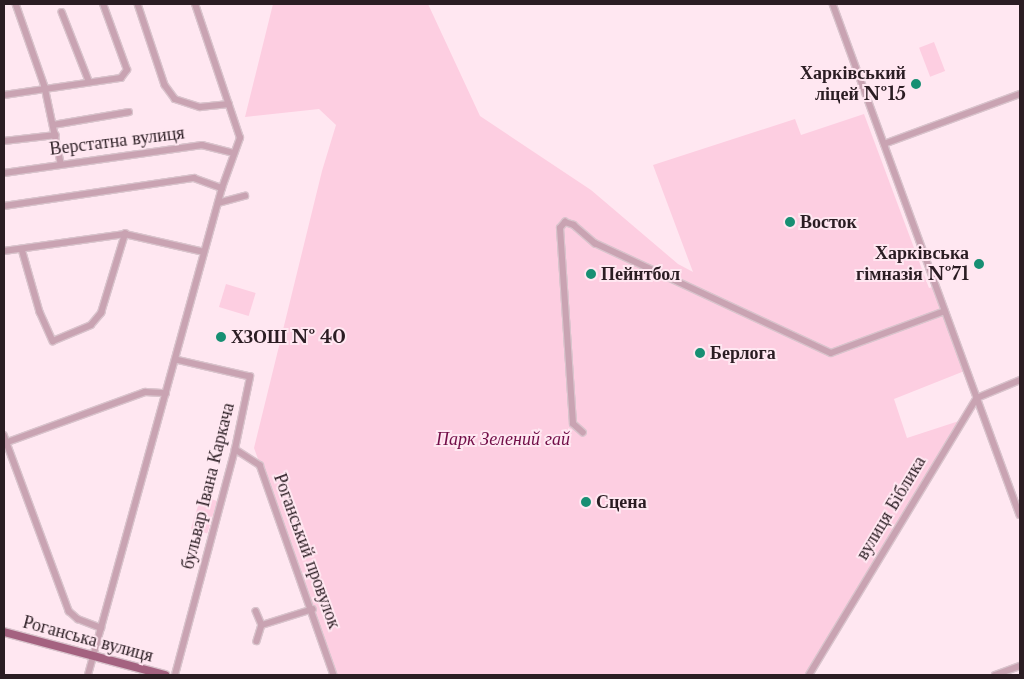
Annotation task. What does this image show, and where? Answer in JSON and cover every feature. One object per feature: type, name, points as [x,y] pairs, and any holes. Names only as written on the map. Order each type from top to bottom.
[{"type":"main road","name":"Роганська вулиця","points":[[4,632],[165,675]]},
{"type":"street","points":[[16,4],[44,87],[61,162]]},
{"type":"street","points":[[4,95],[44,87],[122,78],[127,70],[103,4]]},
{"type":"street","points":[[138,4],[165,85],[175,99],[200,107],[230,104]]},
{"type":"street","points":[[88,675],[222,188],[240,138],[195,4]]},
{"type":"street","points":[[833,4],[1020,516]]},
{"type":"street","points":[[62,12],[88,81]]},
{"type":"street","points":[[884,144],[1020,94]]},
{"type":"street","points":[[54,125],[129,112]]},
{"type":"street","points":[[4,141],[56,136]]},
{"type":"street","name":"Верстатна вулиця","points":[[4,173],[61,162],[202,145],[234,153]]},
{"type":"street","points":[[4,206],[194,178],[222,188]]},
{"type":"street","points":[[218,204],[245,196]]},
{"type":"street","points":[[583,433],[573,424],[560,228],[565,222],[574,225],[595,243],[621,256],[831,353],[945,311]]},
{"type":"street","points":[[4,252],[125,234],[204,252]]},
{"type":"street","points":[[22,249],[40,312],[53,341],[91,325],[101,313],[125,234]]},
{"type":"street","name":"бульвар Івана Каркача","points":[[175,675],[235,449],[250,377],[176,360]]},
{"type":"street","points":[[977,398],[1020,380]]},
{"type":"street","points":[[5,442],[145,392],[166,393]]},
{"type":"street","name":"вулиця Біблика","points":[[809,675],[977,398]]},
{"type":"street","points":[[4,435],[69,611],[78,619],[101,628]]},
{"type":"street","name":"Роганський провулок","points":[[235,449],[260,465],[334,675]]},
{"type":"street","points":[[262,625],[312,609]]},
{"type":"street","points":[[256,611],[262,625],[257,641]]},
{"type":"street","points":[[995,675],[1020,666]]},
{"type":"green space","name":"Парк Зелений гай","points":[[273,4],[428,4],[480,116],[591,190],[678,264],[693,272],[653,165],[795,119],[801,135],[864,114],[929,288],[936,286],[967,370],[894,399],[907,438],[959,421],[806,675],[336,675],[254,448],[322,171],[336,125],[319,109],[245,117]]},
{"type":"green space","points":[[934,42],[945,71],[930,77],[919,48]]},
{"type":"green space","points":[[226,284],[256,293],[249,316],[219,307]]},
{"type":"green space","points":[[201,496],[217,501],[207,533],[191,529]]},
{"type":"place","name":"Харківський ліцей №15","points":[[916,84]]},
{"type":"place","name":"Восток","points":[[790,222]]},
{"type":"place","name":"Харківська гімназія №71","points":[[979,264]]},
{"type":"place","name":"Пейнтбол","points":[[591,274]]},
{"type":"place","name":"ХЗОШ № 40","points":[[221,337]]},
{"type":"place","name":"Берлога","points":[[700,353]]},
{"type":"place","name":"Сцена","points":[[586,502]]}]
